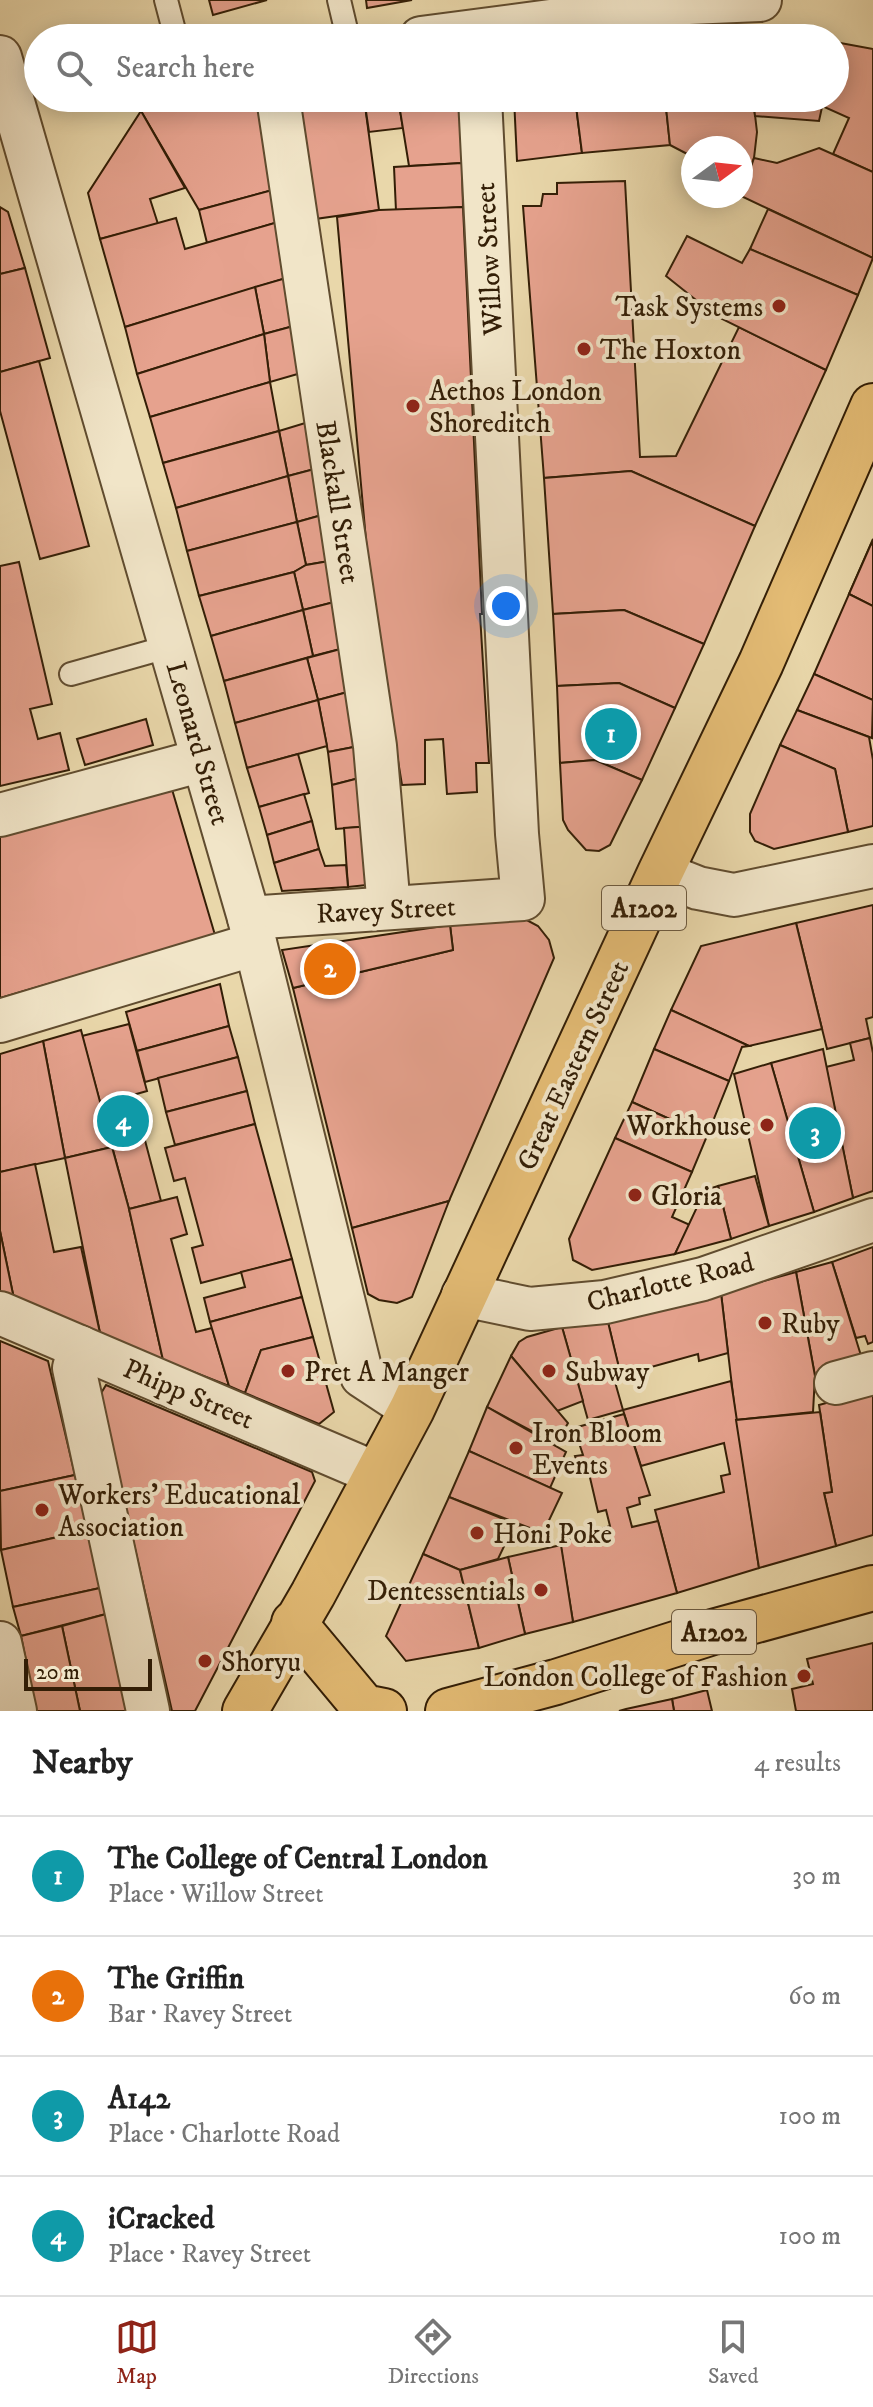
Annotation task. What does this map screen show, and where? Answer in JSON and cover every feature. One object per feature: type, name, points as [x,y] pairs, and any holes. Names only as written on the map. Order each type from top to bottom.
[{"type":"highway","name":"Great Eastern Street","points":[[245,1711],[313,1594],[412,1409],[660,873],[761,663],[873,406]]},
{"type":"highway","name":"A1202","points":[[448,1711],[873,1588]]},
{"type":"highway","points":[[294,1623],[364,1707],[384,1711]]},
{"type":"street","points":[[550,24],[688,3],[760,0]]},
{"type":"street","name":"Leonard Street","points":[[0,57],[17,99],[51,235],[252,931],[362,1376],[412,1409]]},
{"type":"street","name":"Blackall Street","points":[[280,112],[371,718],[389,908]]},
{"type":"street","name":"Willow Street","points":[[481,112],[517,834],[523,899]]},
{"type":"street","points":[[0,815],[203,760]]},
{"type":"street","points":[[660,873],[698,888],[734,895],[873,866]]},
{"type":"street","name":"Ravey Street","points":[[0,1021],[252,931],[389,908],[523,899]]},
{"type":"street","name":"Charlotte Road","points":[[463,1295],[530,1309],[605,1302],[703,1279],[873,1220]]},
{"type":"street","name":"Phipp Street","points":[[0,1313],[377,1474]]},
{"type":"street","points":[[80,1347],[74,1368],[148,1711]]},
{"type":"street","points":[[0,1643],[15,1711]]},
{"type":"lane","points":[[166,0],[172,24]]},
{"type":"lane","points":[[339,0],[345,24]]},
{"type":"lane","points":[[71,674],[171,646]]},
{"type":"building","points":[[209,0],[267,0],[213,15]]},
{"type":"building","points":[[366,0],[412,0],[367,8]]},
{"type":"building","points":[[849,45],[873,49],[873,172],[833,154],[849,118],[836,112],[849,112]]},
{"type":"building","points":[[140,112],[185,188],[150,199],[158,224],[100,239],[88,193]]},
{"type":"building","points":[[142,112],[269,112],[280,188],[199,210]]},
{"type":"building","points":[[299,112],[366,112],[379,210],[315,219]]},
{"type":"building","points":[[366,112],[400,112],[403,128],[369,132]]},
{"type":"building","points":[[400,112],[460,112],[462,163],[409,166]]},
{"type":"building","points":[[515,112],[577,112],[582,153],[517,161]]},
{"type":"building","points":[[577,112],[666,112],[670,145],[582,153]]},
{"type":"building","points":[[666,112],[755,112],[757,132],[753,161],[753,136],[681,136],[681,151],[670,145]]},
{"type":"building","points":[[755,112],[821,112],[819,121],[755,116]]},
{"type":"building","points":[[819,148],[873,172],[873,258],[753,202],[754,158],[777,163]]},
{"type":"building","points":[[462,163],[463,207],[396,211],[394,167]]},
{"type":"building","name":"The Hoxton","points":[[625,181],[640,457],[676,456],[739,327],[826,370],[755,526],[631,471],[544,478],[523,206],[541,206],[543,194],[557,194],[557,183]]},
{"type":"building","points":[[280,188],[285,220],[207,243],[199,210]]},
{"type":"building","points":[[0,207],[8,212],[25,268],[0,274]]},
{"type":"building","name":"Aethos London Shoreditch","points":[[463,207],[489,763],[476,763],[477,792],[447,794],[443,739],[425,740],[425,784],[402,785],[371,596],[337,217],[379,210]]},
{"type":"building","points":[[768,209],[873,258],[858,295],[750,249]]},
{"type":"building","points":[[176,218],[185,249],[285,220],[293,276],[125,327],[100,239]]},
{"type":"building","name":"Task Systems","points":[[687,236],[742,263],[750,249],[858,295],[826,370],[716,316],[666,276]]},
{"type":"building","points":[[25,268],[50,358],[0,372],[0,274]]},
{"type":"building","points":[[293,276],[301,324],[264,334],[255,287]]},
{"type":"building","points":[[255,287],[264,334],[137,374],[125,327]]},
{"type":"building","points":[[301,324],[308,371],[270,382],[264,334]]},
{"type":"building","points":[[264,334],[270,382],[150,417],[137,374]]},
{"type":"building","points":[[39,361],[89,546],[40,559],[0,411],[0,372]]},
{"type":"building","points":[[270,382],[279,431],[163,463],[150,417]]},
{"type":"building","points":[[315,420],[322,467],[288,476],[279,431]]},
{"type":"building","points":[[279,431],[288,476],[176,508],[163,463]]},
{"type":"building","points":[[322,467],[329,513],[297,522],[288,476]]},
{"type":"building","points":[[631,471],[755,526],[704,644],[624,610],[553,614],[544,478]]},
{"type":"building","points":[[288,476],[297,522],[187,551],[176,508]]},
{"type":"building","points":[[329,513],[335,560],[306,565],[297,522]]},
{"type":"building","points":[[297,522],[306,565],[294,572],[199,596],[187,551]]},
{"type":"building","points":[[873,539],[873,606],[849,594]]},
{"type":"building","points":[[873,545],[873,606],[849,594]]},
{"type":"building","points":[[335,560],[342,600],[303,610],[294,572],[306,565]]},
{"type":"building","points":[[19,562],[52,704],[30,709],[38,739],[60,733],[69,770],[0,786],[0,566]]},
{"type":"building","points":[[294,572],[303,610],[211,636],[199,596]]},
{"type":"building","points":[[849,594],[873,606],[873,700],[814,674]]},
{"type":"building","points":[[342,600],[348,647],[313,656],[303,610]]},
{"type":"building","points":[[303,610],[313,656],[224,681],[211,636]]},
{"type":"building","points":[[624,610],[704,644],[675,708],[619,683],[557,686],[553,614]]},
{"type":"building","points":[[348,647],[355,690],[318,700],[307,658]]},
{"type":"building","points":[[307,658],[318,700],[235,723],[224,681]]},
{"type":"building","points":[[814,674],[873,700],[872,738],[797,710]]},
{"type":"building","points":[[619,683],[675,708],[642,780],[595,760],[560,763],[557,686]]},
{"type":"building","points":[[355,690],[364,745],[328,752],[318,700]]},
{"type":"building","points":[[318,700],[327,746],[247,768],[235,723]]},
{"type":"building","points":[[797,710],[869,737],[873,760],[873,826],[848,832],[835,769],[780,745]]},
{"type":"building","points":[[146,719],[153,745],[85,765],[77,739]]},
{"type":"building","points":[[364,745],[367,776],[332,785],[328,752]]},
{"type":"building","points":[[780,745],[835,769],[848,832],[774,849],[755,841],[750,832],[750,814]]},
{"type":"building","points":[[298,754],[309,793],[259,807],[247,768]]},
{"type":"building","points":[[595,760],[642,780],[610,845],[599,851],[586,850],[563,820],[560,763]]},
{"type":"building","points":[[367,776],[372,826],[336,829],[332,785]]},
{"type":"building","points":[[171,786],[215,935],[0,998],[0,835]]},
{"type":"building","points":[[304,794],[312,821],[267,835],[259,807]]},
{"type":"building","points":[[312,821],[319,849],[274,863],[267,835]]},
{"type":"building","points":[[372,826],[376,884],[348,887],[344,828]]},
{"type":"building","points":[[319,849],[325,866],[346,865],[348,887],[282,891],[274,863]]},
{"type":"building","points":[[873,905],[873,1017],[866,1019],[870,1038],[827,1049],[796,923]]},
{"type":"building","points":[[521,917],[538,926],[549,940],[554,958],[449,1201],[352,1228],[293,988],[453,950],[450,925]]},
{"type":"building","points":[[796,923],[822,1029],[749,1046],[671,1010],[701,946]]},
{"type":"building","points":[[450,925],[453,950],[293,988],[282,950]]},
{"type":"building","points":[[220,984],[229,1026],[137,1051],[126,1012]]},
{"type":"building","points":[[671,1010],[749,1046],[742,1047],[729,1081],[654,1049]]},
{"type":"building","points":[[129,1024],[147,1091],[133,1095],[161,1201],[129,1209],[82,1036]]},
{"type":"building","points":[[229,1026],[238,1057],[145,1082],[137,1051]]},
{"type":"building","points":[[81,1030],[112,1147],[65,1158],[43,1041]]},
{"type":"building","points":[[870,1038],[873,1053],[873,1191],[853,1198],[826,1067],[854,1060],[850,1043]]},
{"type":"building","points":[[43,1041],[65,1158],[0,1172],[0,1054]]},
{"type":"building","points":[[654,1049],[729,1081],[707,1136],[632,1102]]},
{"type":"building","points":[[823,1049],[853,1198],[814,1212],[771,1063]]},
{"type":"building","points":[[238,1057],[247,1091],[166,1112],[158,1078]]},
{"type":"building","name":"Workhouse","points":[[771,1063],[814,1212],[769,1226],[734,1074]]},
{"type":"building","points":[[247,1091],[255,1124],[175,1145],[166,1112]]},
{"type":"building","points":[[632,1102],[707,1136],[692,1172],[615,1138]]},
{"type":"building","points":[[255,1124],[292,1259],[201,1283],[192,1248],[203,1245],[185,1178],[174,1181],[165,1148]]},
{"type":"building","name":"Gloria","points":[[615,1138],[692,1172],[672,1217],[690,1225],[675,1254],[592,1270],[573,1260],[569,1239]]},
{"type":"building","points":[[112,1147],[163,1360],[100,1333],[65,1158]]},
{"type":"building","points":[[35,1164],[54,1252],[81,1247],[100,1333],[14,1299],[0,1231],[0,1172]]},
{"type":"building","points":[[755,1176],[769,1226],[731,1239],[718,1186]]},
{"type":"building","points":[[718,1186],[731,1239],[675,1254],[705,1190]]},
{"type":"building","points":[[177,1197],[187,1234],[171,1239],[196,1332],[212,1328],[229,1386],[163,1360],[129,1209]]},
{"type":"building","points":[[449,1201],[412,1297],[397,1303],[379,1300],[368,1294],[352,1228]]},
{"type":"building","points":[[0,1231],[14,1299],[0,1293]]},
{"type":"building","points":[[873,1247],[873,1342],[868,1344],[865,1336],[856,1338],[832,1262]]},
{"type":"building","points":[[292,1259],[302,1297],[210,1322],[204,1298],[245,1287],[241,1272]]},
{"type":"building","points":[[832,1262],[863,1362],[815,1376],[796,1272]]},
{"type":"building","name":"Ruby","points":[[796,1272],[815,1376],[813,1412],[736,1420],[721,1293]]},
{"type":"building","points":[[721,1293],[728,1353],[699,1361],[698,1354],[626,1374],[625,1368],[619,1369],[607,1318]]},
{"type":"building","points":[[302,1297],[313,1337],[261,1350],[245,1393],[229,1386],[210,1322]]},
{"type":"building","points":[[607,1318],[622,1380],[615,1382],[623,1410],[588,1420],[562,1327]]},
{"type":"building","name":"Subway","points":[[562,1327],[583,1401],[557,1411],[511,1356],[519,1342],[527,1337]]},
{"type":"building","name":"Pret A Manger","points":[[313,1337],[334,1412],[319,1424],[245,1393],[261,1350]]},
{"type":"building","points":[[0,1341],[48,1361],[75,1475],[0,1491]]},
{"type":"building","points":[[511,1356],[568,1423],[556,1444],[487,1407]]},
{"type":"building","points":[[731,1381],[759,1568],[677,1593],[655,1510],[724,1492],[721,1476],[730,1474],[724,1443],[641,1466],[623,1410]]},
{"type":"building","points":[[106,1385],[312,1472],[315,1481],[195,1711],[172,1711],[100,1395]]},
{"type":"building","points":[[873,1390],[873,1535],[836,1546],[824,1493],[832,1492],[819,1405]]},
{"type":"building","name":"Iron Bloom Events","points":[[487,1407],[566,1452],[550,1488],[469,1451]]},
{"type":"building","points":[[820,1412],[832,1492],[824,1493],[836,1546],[759,1568],[736,1420]]},
{"type":"building","points":[[624,1414],[650,1495],[639,1498],[640,1504],[627,1508],[632,1527],[658,1521],[677,1593],[573,1622],[560,1542],[610,1526],[606,1510],[598,1512],[588,1469],[580,1471],[575,1456],[583,1455],[574,1428]]},
{"type":"building","points":[[469,1451],[562,1493],[543,1533],[449,1497]]},
{"type":"building","name":"Workers' Educational Association","points":[[75,1475],[88,1530],[1,1550],[0,1491]]},
{"type":"building","name":"Honi Poke","points":[[449,1497],[523,1527],[518,1541],[508,1538],[498,1559],[460,1570],[423,1554]]},
{"type":"building","points":[[88,1530],[100,1588],[13,1607],[1,1550]]},
{"type":"building","name":"Dentessentials","points":[[561,1545],[573,1622],[525,1634],[508,1557]]},
{"type":"building","points":[[423,1554],[460,1570],[479,1648],[406,1661],[386,1636]]},
{"type":"building","points":[[508,1557],[525,1634],[479,1648],[460,1570]]},
{"type":"building","points":[[100,1588],[106,1614],[21,1636],[13,1607]]},
{"type":"building","points":[[106,1614],[128,1711],[80,1711],[62,1626]]},
{"type":"building","points":[[62,1626],[80,1711],[36,1711],[21,1636]]},
{"type":"building","points":[[873,1643],[873,1711],[796,1711],[792,1689],[813,1684],[807,1659]]},
{"type":"building","points":[[707,1690],[712,1711],[674,1711],[672,1699]]},
{"type":"building","points":[[672,1699],[674,1711],[619,1711],[626,1709]]},
{"type":"place","name":"Task Systems","points":[[779,306]]},
{"type":"place","name":"The Hoxton","points":[[584,349]]},
{"type":"place","name":"Aethos London Shoreditch","points":[[413,406]]},
{"type":"place","name":"The College of Central London","points":[[611,734]]},
{"type":"place","name":"The Griffin","points":[[330,969]]},
{"type":"place","name":"iCracked","points":[[123,1121]]},
{"type":"place","name":"Workhouse","points":[[767,1125]]},
{"type":"place","name":"A142","points":[[815,1133]]},
{"type":"place","name":"Gloria","points":[[635,1195]]},
{"type":"place","name":"Ruby","points":[[765,1323]]},
{"type":"place","name":"Pret A Manger","points":[[288,1371]]},
{"type":"place","name":"Subway","points":[[549,1371]]},
{"type":"place","name":"Iron Bloom Events","points":[[516,1448]]},
{"type":"place","name":"Workers' Educational Association","points":[[42,1510]]},
{"type":"place","name":"Honi Poke","points":[[477,1533]]},
{"type":"place","name":"Dentessentials","points":[[541,1590]]},
{"type":"place","name":"Shoryu","points":[[205,1661]]},
{"type":"place","name":"London College of Fashion","points":[[804,1676]]}]
